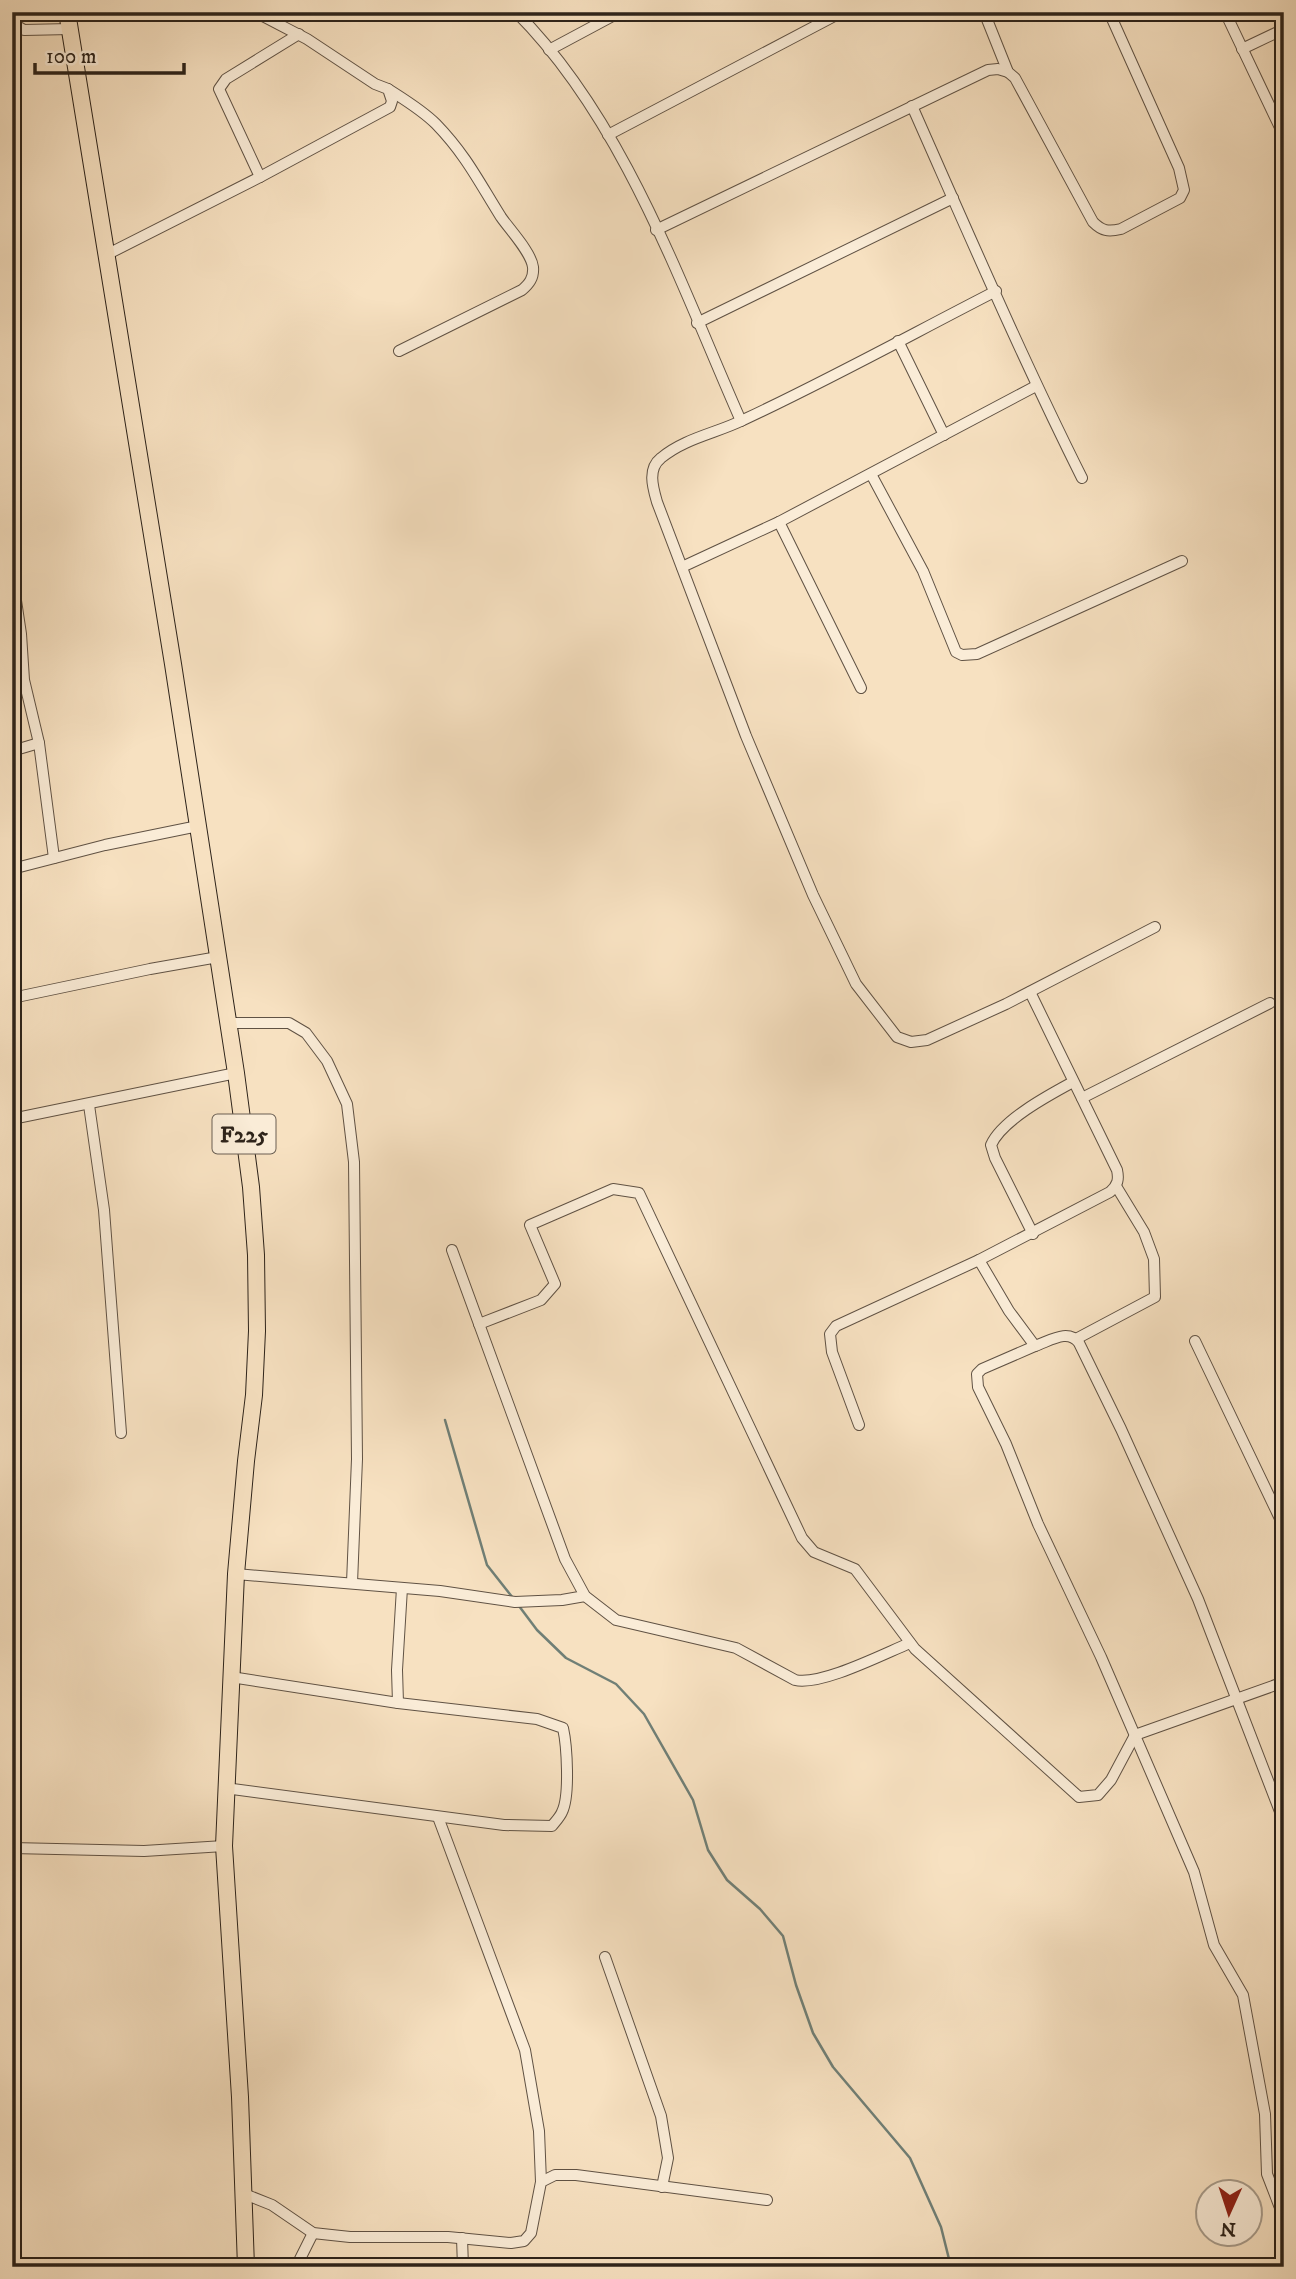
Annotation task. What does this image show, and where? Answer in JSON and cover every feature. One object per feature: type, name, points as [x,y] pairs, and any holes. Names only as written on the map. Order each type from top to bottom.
[{"type":"main road","name":"F225","points":[[67,12],[229,1023],[251,1186],[256,1255],[257,1331],[254,1395],[236,1574],[224,1846],[240,2096],[246,2267]]},
{"type":"street","points":[[255,12],[299,34],[375,84],[415,106],[457,147],[475,170],[530,259],[533,268],[529,284],[522,290],[399,351]]},
{"type":"street","points":[[516,12],[569,74],[618,149],[741,421]]},
{"type":"street","points":[[549,50],[620,12]]},
{"type":"street","points":[[608,135],[842,12]]},
{"type":"street","points":[[984,12],[1008,72]]},
{"type":"street","points":[[656,230],[988,70],[998,69],[1015,78],[1093,222],[1101,230],[1121,229],[1180,198],[1184,190],[1179,168],[1109,12]]},
{"type":"street","points":[[1225,12],[1284,136]]},
{"type":"street","points":[[12,23],[24,30],[70,29]]},
{"type":"street","points":[[1242,49],[1284,29]]},
{"type":"street","points":[[260,177],[219,89],[226,79],[299,34]]},
{"type":"street","points":[[106,255],[384,112],[392,101],[388,89]]},
{"type":"street","points":[[912,106],[1036,386],[1082,478]]},
{"type":"street","points":[[697,323],[953,198]]},
{"type":"street","points":[[996,291],[741,421],[690,441],[659,459],[653,469],[652,483],[746,736],[813,895],[856,984],[897,1037],[911,1042],[927,1040],[1030,992],[1155,927]]},
{"type":"street","points":[[898,341],[944,435]]},
{"type":"street","points":[[682,567],[779,522],[1036,386]]},
{"type":"street","points":[[871,474],[923,571],[956,652],[962,655],[977,654],[1182,561]]},
{"type":"street","points":[[779,522],[861,688]]},
{"type":"street","points":[[12,574],[21,634],[24,680],[39,743],[54,858]]},
{"type":"street","points":[[12,751],[39,743]]},
{"type":"street","points":[[12,869],[198,826]]},
{"type":"street","points":[[12,998],[218,957]]},
{"type":"street","points":[[859,1425],[832,1352],[830,1334],[836,1326],[1033,1234],[1110,1192],[1116,1186],[1119,1178],[1116,1170],[1030,992]]},
{"type":"street","points":[[1082,1098],[1270,1003]]},
{"type":"street","points":[[229,1023],[289,1023],[306,1032],[327,1061],[347,1104],[354,1161],[356,1337],[357,1459],[352,1583]]},
{"type":"street","points":[[12,1119],[236,1073]]},
{"type":"street","points":[[1033,1234],[991,1145],[1028,1109],[1073,1082]]},
{"type":"street","points":[[89,1105],[104,1210],[121,1433]]},
{"type":"street","points":[[1076,1339],[1154,1297],[1154,1259],[1143,1232],[1116,1186]]},
{"type":"street","points":[[479,1325],[541,1300],[555,1284],[530,1225],[613,1189],[639,1193],[802,1538],[814,1552],[855,1569],[910,1643],[1079,1797],[1098,1795],[1111,1780],[1135,1735],[1284,1682]]},
{"type":"street","points":[[452,1250],[565,1559],[585,1596],[616,1620],[736,1648],[795,1680],[805,1682],[828,1676],[910,1643]]},
{"type":"street","points":[[979,1260],[1009,1311],[1035,1346]]},
{"type":"street","points":[[1284,1822],[1198,1599],[1121,1429],[1076,1339],[1066,1335],[982,1369],[977,1374],[978,1387],[1006,1444],[1038,1524],[1135,1735],[1194,1872],[1214,1945],[1243,1995],[1265,2113],[1267,2174],[1284,2218]]},
{"type":"street","points":[[1195,1341],[1284,1527]]},
{"type":"street","points":[[236,1574],[352,1583],[515,1602],[585,1596]]},
{"type":"street","points":[[398,1703],[401,1588]]},
{"type":"street","points":[[225,1788],[438,1817],[535,1827],[552,1826],[564,1810],[568,1747],[563,1728],[537,1719],[398,1703],[231,1677]]},
{"type":"street","points":[[242,2193],[272,2205],[313,2233],[332,2236],[462,2238],[511,2243],[524,2241],[531,2233],[541,2182],[539,2131],[525,2050],[438,1817]]},
{"type":"street","points":[[12,1848],[144,1851],[224,1846]]},
{"type":"street","points":[[605,1957],[661,2116],[668,2158],[662,2187]]},
{"type":"street","points":[[541,2182],[555,2175],[576,2175],[767,2200]]},
{"type":"street","points":[[296,2267],[313,2233]]},
{"type":"street","points":[[462,2238],[463,2267]]},
{"type":"waterway","points":[[445,1420],[487,1565],[513,1598]]},
{"type":"waterway","points":[[519,1606],[537,1630],[566,1658],[616,1684],[644,1714],[693,1800],[708,1850],[727,1880],[760,1909],[783,1936],[813,2033],[833,2067],[910,2158],[941,2227],[949,2259],[948,2267]]}]
